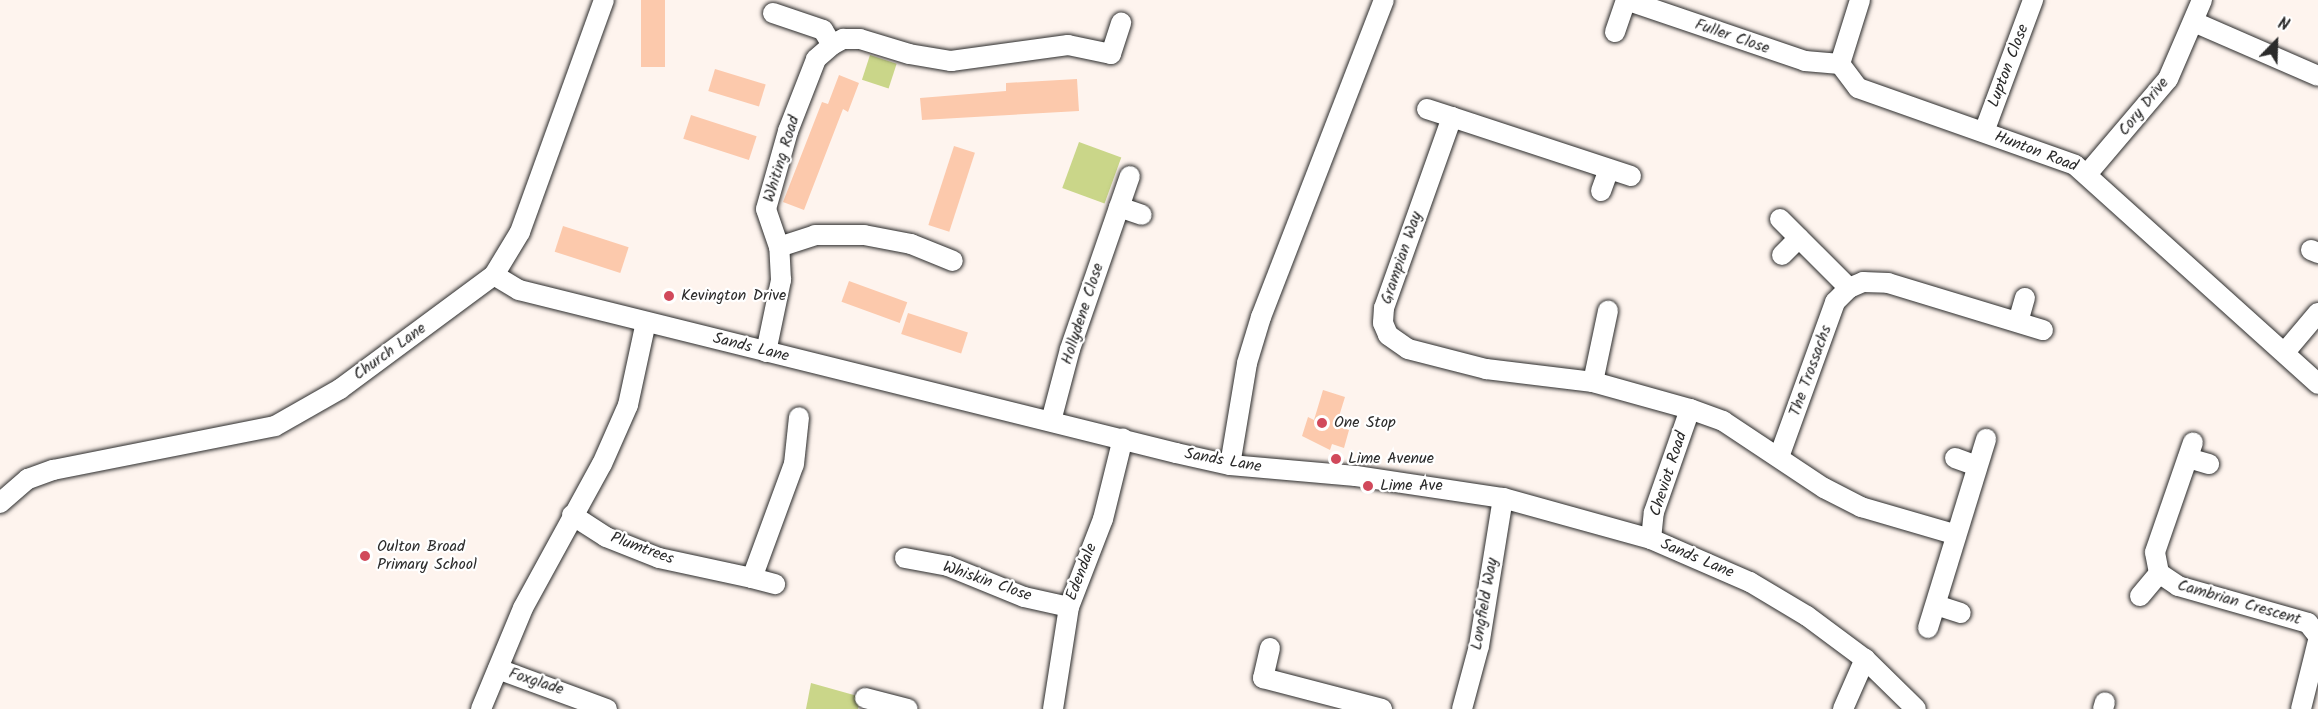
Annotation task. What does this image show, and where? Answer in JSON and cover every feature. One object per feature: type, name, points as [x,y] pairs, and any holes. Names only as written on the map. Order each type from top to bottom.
[{"type":"street","name":"Church Lane","points":[[0,503],[28,478],[53,470],[274,426],[340,389],[494,275],[520,232],[604,0]]},
{"type":"street","points":[[1230,465],[1247,363],[1261,317],[1384,0]]},
{"type":"street","name":"Fuller Close","points":[[1615,32],[1626,0],[1805,62],[1840,64]]},
{"type":"street","points":[[1840,64],[1860,0]]},
{"type":"street","name":"Lupton Close","points":[[1984,132],[2033,0]]},
{"type":"street","name":"Cory Drive","points":[[2088,173],[2168,79],[2202,0]]},
{"type":"street","points":[[772,14],[823,30],[832,45],[843,39],[860,39],[909,54],[951,61],[1068,45],[1111,54],[1121,23]]},
{"type":"street","points":[[2194,21],[2318,76]]},
{"type":"street","name":"Whiting Road","points":[[766,352],[777,312],[779,247],[766,208],[788,131],[816,59],[832,45]]},
{"type":"street","name":"Hunton Road","points":[[1840,64],[1858,88],[1871,95],[1984,132],[2075,165],[2088,173],[2318,384]]},
{"type":"street","points":[[1427,109],[1631,176]]},
{"type":"street","name":"Grampian Way","points":[[1452,117],[1384,308],[1383,323],[1388,335],[1408,349],[1486,369],[1593,382],[1690,409],[1723,421],[1824,488],[1861,507],[1954,534]]},
{"type":"street","points":[[1601,191],[1609,169]]},
{"type":"street","name":"Hollydene Close","points":[[1051,422],[1070,349],[1130,176]]},
{"type":"street","points":[[1119,207],[1142,215]]},
{"type":"street","points":[[1779,219],[1849,288],[1863,282],[1888,283],[2043,330]]},
{"type":"street","points":[[779,247],[814,235],[864,235],[888,237],[953,261]]},
{"type":"street","points":[[1782,255],[1799,238]]},
{"type":"street","name":"Sands Lane","points":[[494,275],[519,290],[1230,465],[1356,476],[1503,498],[1651,539],[1750,582],[1865,659],[1916,709]]},
{"type":"street","name":"The Trossachs","points":[[1779,457],[1835,302],[1849,288]]},
{"type":"street","points":[[2018,322],[2025,298]]},
{"type":"street","points":[[1593,382],[1608,311]]},
{"type":"street","points":[[2285,352],[2318,313]]},
{"type":"street","points":[[481,709],[523,608],[602,464],[628,405],[646,322]]},
{"type":"street","name":"Cheviot Road","points":[[1651,539],[1654,512],[1690,409]]},
{"type":"street","points":[[752,578],[794,464],[799,417]]},
{"type":"street","name":"Edendale","points":[[1053,709],[1069,607],[1103,519],[1123,438]]},
{"type":"street","points":[[1928,628],[1954,534],[1986,439]]},
{"type":"street","name":"Cambrian Crescent","points":[[2209,464],[2191,450],[2155,552],[2159,573],[2178,586],[2308,623],[2318,636]]},
{"type":"street","points":[[1955,458],[1977,466]]},
{"type":"street","name":"Longfield Way","points":[[1462,709],[1479,646],[1503,498]]},
{"type":"street","name":"Plumtrees","points":[[572,515],[606,537],[659,558],[775,584]]},
{"type":"street","name":"Whiskin Close","points":[[905,558],[948,566],[1024,597],[1069,607]]},
{"type":"street","name":"Cambrian Crescent","points":[[2140,596],[2159,573]]},
{"type":"street","points":[[1936,605],[1961,614]]},
{"type":"street","name":"Cambrian Crescent","points":[[2301,709],[2318,640]]},
{"type":"street","points":[[1270,648],[1263,678],[1382,709]]},
{"type":"street","points":[[1843,709],[1865,659]]},
{"type":"street","name":"Foxglade","points":[[498,669],[608,709]]},
{"type":"street","points":[[865,698],[908,709]]},
{"type":"green space","points":[[870,55],[897,64],[889,88],[862,80]]},
{"type":"green space","points":[[1079,142],[1121,157],[1105,203],[1062,188]]},
{"type":"green space","points":[[811,683],[861,697],[858,709],[806,709]]},
{"type":"building","points":[[641,0],[665,0],[665,67],[641,67]]},
{"type":"building","points":[[715,69],[766,84],[759,106],[708,91]]},
{"type":"building","points":[[839,75],[859,83],[848,112],[843,109],[804,210],[783,202],[822,102],[828,104]]},
{"type":"building","points":[[1077,79],[1079,111],[922,120],[920,98],[1006,91],[1006,83]]},
{"type":"building","points":[[691,115],[757,136],[749,160],[683,139]]},
{"type":"building","points":[[954,146],[975,153],[949,232],[928,225]]},
{"type":"building","points":[[563,226],[629,247],[620,273],[555,252]]},
{"type":"building","points":[[849,281],[907,302],[900,323],[841,302]]},
{"type":"building","points":[[908,313],[968,332],[961,353],[901,334]]},
{"type":"building","name":"One Stop","points":[[1323,390],[1345,397],[1336,426],[1349,430],[1344,448],[1332,444],[1330,450],[1302,436],[1308,417],[1314,420]]},
{"type":"place","name":"Kevington Drive","points":[[669,296]]},
{"type":"place","name":"One Stop","points":[[1322,423]]},
{"type":"place","name":"Lime Avenue","points":[[1336,459]]},
{"type":"place","name":"Lime Ave","points":[[1368,486]]},
{"type":"place","name":"Oulton Broad Primary School","points":[[365,556]]}]
